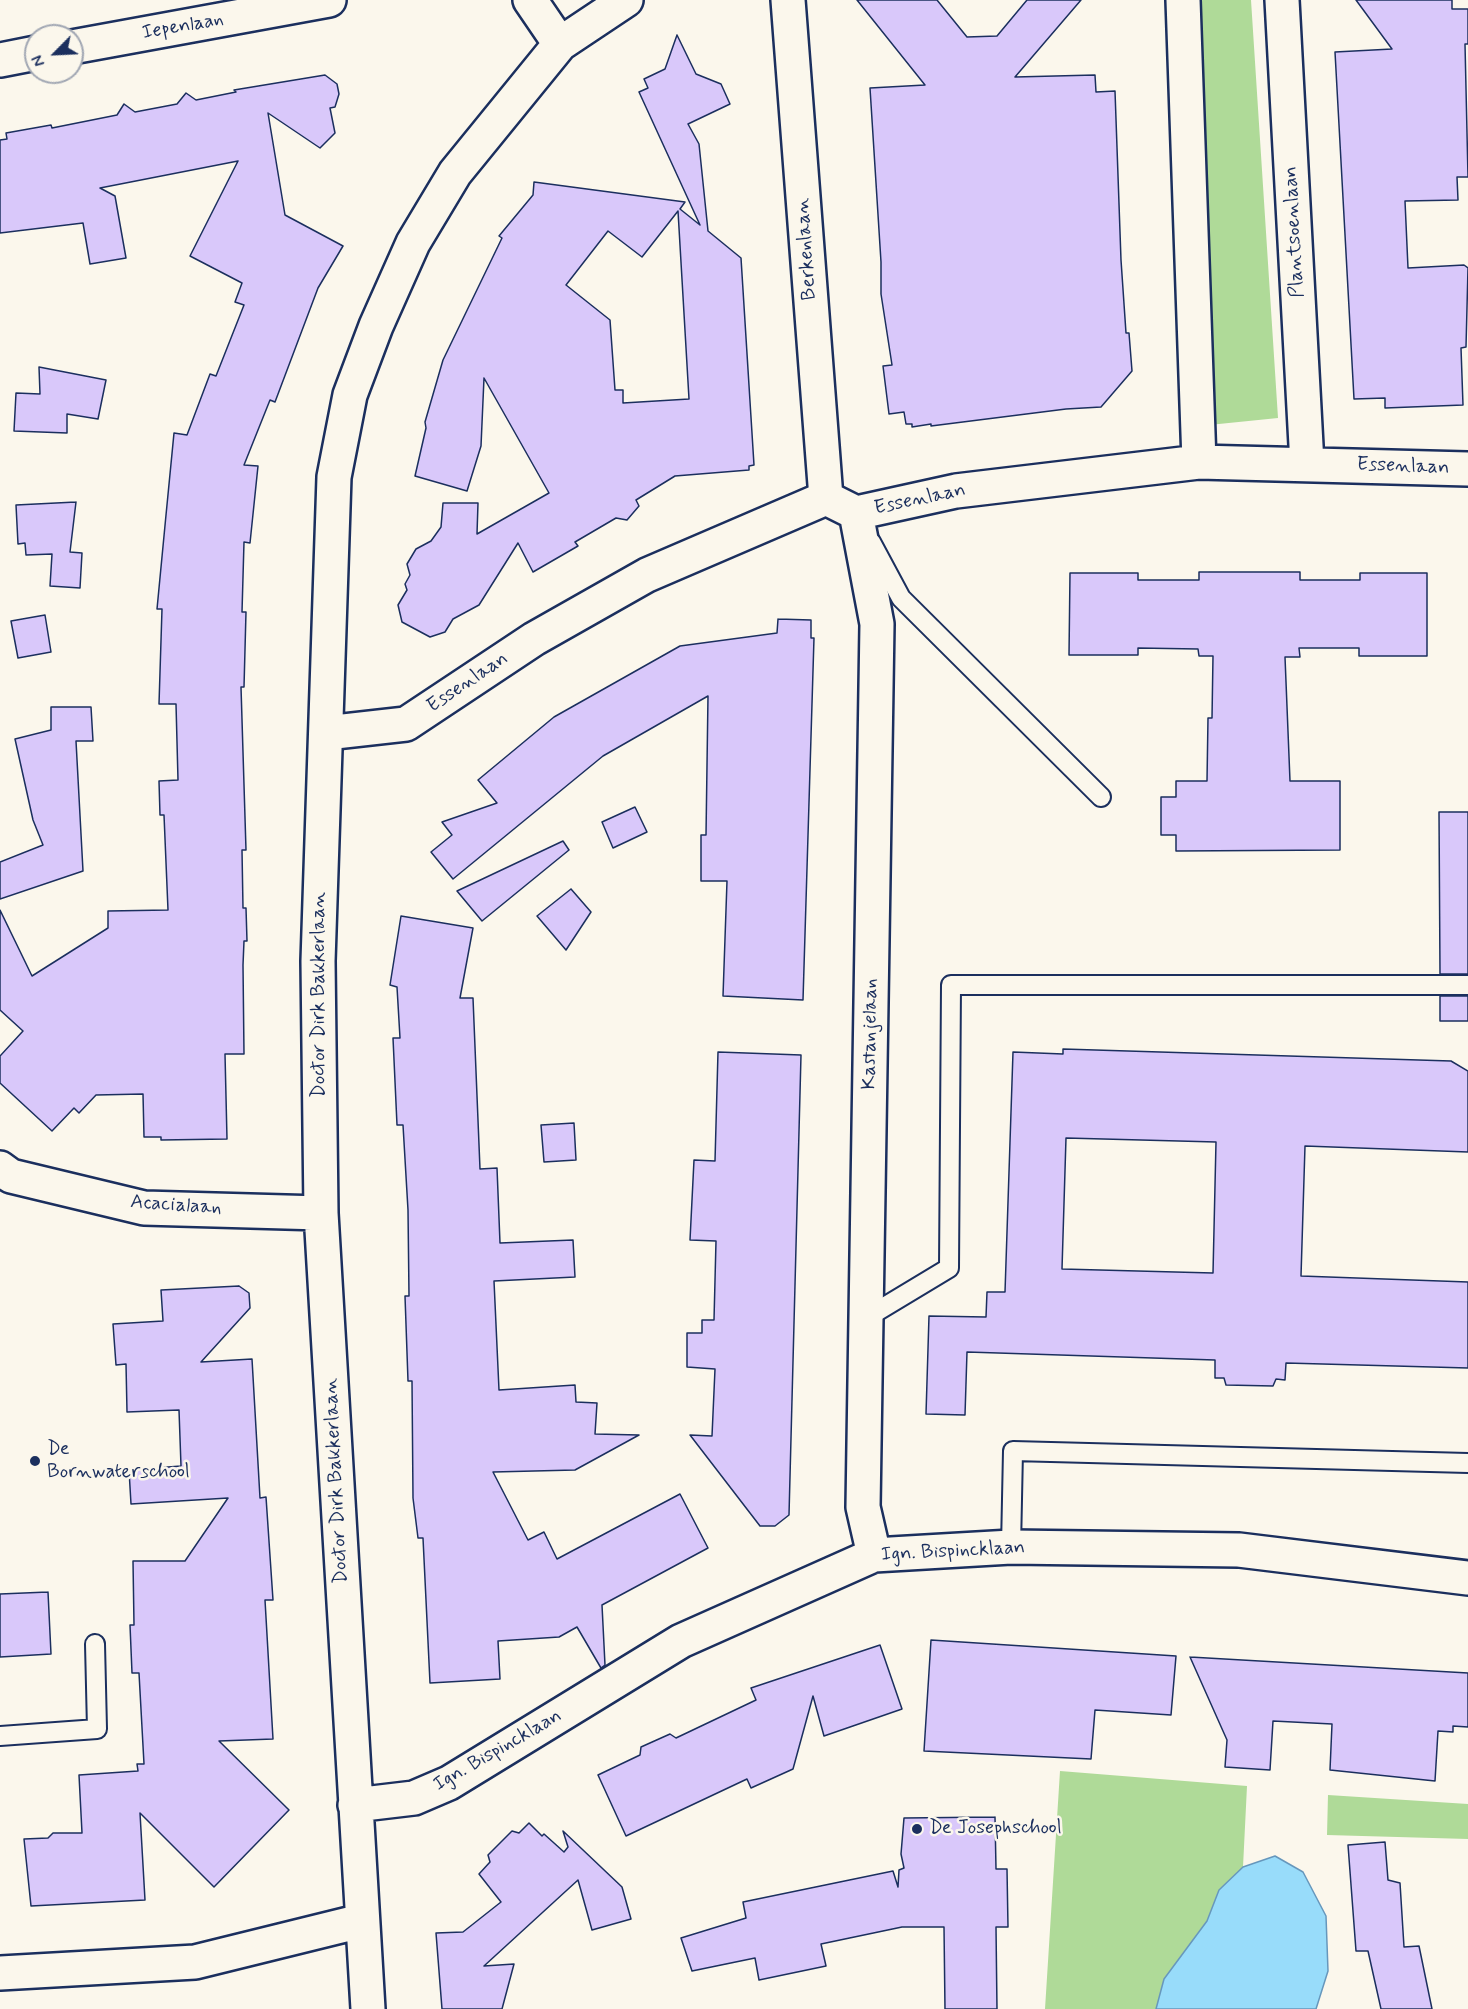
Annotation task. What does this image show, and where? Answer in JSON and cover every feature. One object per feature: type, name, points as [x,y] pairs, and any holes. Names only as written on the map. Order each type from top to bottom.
[{"type":"street","name":"Iepenlaan","points":[[84,45],[329,0]]},
{"type":"street","points":[[530,0],[560,44],[626,0]]},
{"type":"street","name":"Berkenlaan","points":[[788,0],[826,498]]},
{"type":"street","points":[[1183,0],[1200,462]]},
{"type":"street","name":"Plantsoenlaan","points":[[1282,0],[1307,464]]},
{"type":"street","name":"Doctor Dirk Bakkerlaan","points":[[368,2009],[361,1921],[321,1213],[318,961],[334,477],[350,395],[376,326],[425,223],[455,173],[560,44]]},
{"type":"street","points":[[0,60],[24,55]]},
{"type":"street","name":"Essenlaan","points":[[326,733],[406,724],[534,639],[647,575],[826,498],[856,513],[956,491],[1200,462],[1468,469]]},
{"type":"street","name":"Kastanjelaan","points":[[856,513],[877,624],[863,1507],[874,1555]]},
{"type":"street","name":"Acacialaan","points":[[0,1167],[11,1176],[144,1208],[321,1213]]},
{"type":"street","name":"Ign. Bispincklaan","points":[[355,1805],[414,1798],[449,1783],[681,1641],[874,1555],[1011,1547],[1260,1552],[1468,1578]]},
{"type":"street","points":[[0,1973],[195,1962],[361,1921]]},
{"type":"lane","points":[[856,513],[901,598],[1101,797]]},
{"type":"lane","points":[[866,1318],[949,1268],[951,985],[1468,985]]},
{"type":"lane","points":[[1011,1547],[1013,1451],[1468,1463]]},
{"type":"lane","points":[[0,1736],[97,1730],[94,1644]]},
{"type":"green space","points":[[1201,0],[1251,0],[1278,418],[1209,425]]},
{"type":"green space","points":[[1060,1771],[1247,1786],[1243,1867],[1219,1890],[1207,1921],[1164,1979],[1156,2009],[1045,2009]]},
{"type":"green space","points":[[1328,1795],[1468,1804],[1468,1839],[1327,1835]]},
{"type":"water","points":[[1275,1856],[1303,1872],[1326,1916],[1328,1971],[1316,2009],[1156,2009],[1164,1979],[1207,1921],[1219,1890],[1243,1867]]},
{"type":"building","points":[[857,0],[937,0],[967,37],[997,36],[1027,0],[1081,0],[1015,77],[1095,75],[1096,92],[1115,91],[1121,260],[1126,333],[1129,333],[1132,371],[1101,407],[912,427],[912,424],[906,424],[904,412],[889,414],[883,366],[892,365],[881,294],[870,88],[925,85]]},
{"type":"building","points":[[1356,0],[1452,0],[1452,9],[1468,9],[1468,44],[1465,44],[1468,177],[1457,177],[1458,200],[1405,201],[1408,268],[1464,265],[1468,268],[1466,347],[1461,348],[1463,405],[1385,408],[1385,398],[1354,399],[1335,52],[1392,49]]},
{"type":"building","points":[[677,35],[696,74],[721,84],[730,104],[688,124],[699,144],[708,231],[741,258],[754,465],[749,466],[749,470],[675,476],[636,500],[639,506],[627,520],[616,518],[575,542],[578,546],[533,572],[518,543],[479,605],[453,619],[445,632],[430,637],[402,622],[398,605],[407,590],[405,584],[410,575],[407,564],[416,549],[431,541],[441,527],[443,503],[478,503],[477,534],[549,493],[484,378],[481,446],[467,491],[415,476],[426,428],[425,422],[443,360],[502,238],[499,236],[533,195],[534,182],[685,202],[680,209],[700,225],[639,92],[648,88],[644,79],[665,69]],"holes":[[[678,211],[689,399],[623,403],[623,390],[615,390],[610,320],[566,285],[608,231],[642,257]]]},
{"type":"building","points":[[325,75],[337,84],[339,94],[335,107],[330,108],[335,133],[320,148],[268,113],[285,215],[343,246],[318,288],[275,402],[270,400],[244,465],[258,466],[250,543],[244,542],[242,612],[246,612],[244,687],[241,687],[246,850],[242,850],[243,908],[246,908],[247,941],[244,941],[243,965],[244,1054],[225,1054],[227,1139],[161,1140],[161,1137],[144,1137],[143,1094],[96,1095],[79,1113],[74,1108],[52,1131],[0,1083],[0,1056],[23,1031],[0,1010],[0,910],[32,976],[108,928],[108,911],[168,910],[164,815],[160,815],[159,781],[178,780],[176,704],[159,704],[162,609],[157,609],[174,433],[187,435],[210,374],[216,376],[244,305],[235,302],[242,283],[190,256],[238,161],[100,188],[115,196],[126,258],[90,264],[83,223],[0,233],[0,140],[7,139],[6,133],[51,125],[52,128],[117,115],[124,104],[135,112],[177,104],[186,93],[196,100],[236,92],[234,90]]},
{"type":"building","points":[[39,367],[106,380],[98,419],[67,414],[67,433],[14,431],[16,393],[40,394]]},
{"type":"building","points":[[76,502],[70,552],[82,553],[80,588],[50,586],[52,554],[26,555],[25,543],[18,544],[16,505]]},
{"type":"building","points":[[1199,572],[1300,572],[1300,580],[1360,580],[1360,573],[1427,573],[1427,656],[1359,656],[1359,648],[1299,648],[1300,657],[1285,657],[1290,781],[1340,781],[1340,850],[1176,851],[1176,835],[1161,835],[1161,797],[1176,797],[1176,781],[1207,781],[1208,718],[1212,718],[1213,656],[1199,656],[1198,649],[1138,648],[1138,655],[1069,655],[1070,573],[1138,573],[1138,580],[1199,580]]},
{"type":"building","points":[[45,615],[51,652],[18,658],[11,621]]},
{"type":"building","points":[[778,619],[811,620],[811,638],[814,638],[803,1000],[723,996],[727,881],[701,881],[701,835],[706,835],[708,696],[603,756],[453,879],[431,852],[452,835],[442,822],[497,803],[478,780],[554,717],[680,646],[777,633]]},
{"type":"building","points":[[51,707],[91,707],[93,741],[76,741],[83,871],[0,899],[0,862],[43,845],[33,820],[15,739],[51,730]]},
{"type":"building","points":[[635,807],[647,832],[613,848],[602,822]]},
{"type":"building","points":[[1439,812],[1468,812],[1468,974],[1440,974]]},
{"type":"building","points":[[563,841],[569,850],[482,921],[457,891]]},
{"type":"building","points":[[571,889],[591,912],[566,950],[537,916]]},
{"type":"building","points":[[401,916],[473,928],[460,998],[473,998],[480,1169],[497,1168],[500,1243],[573,1240],[575,1277],[494,1281],[499,1390],[575,1385],[576,1402],[597,1403],[595,1434],[639,1435],[575,1470],[493,1472],[528,1540],[544,1532],[557,1559],[680,1494],[708,1548],[602,1605],[605,1665],[601,1668],[577,1627],[559,1637],[498,1641],[500,1679],[430,1683],[423,1538],[418,1538],[413,1498],[412,1381],[408,1381],[405,1296],[409,1296],[408,1210],[403,1125],[397,1125],[393,1038],[400,1038],[397,987],[390,985]]},
{"type":"building","points":[[1440,996],[1468,996],[1468,1021],[1440,1021]]},
{"type":"building","points":[[1063,1049],[1451,1061],[1468,1071],[1468,1152],[1305,1146],[1301,1276],[1468,1282],[1468,1368],[1286,1363],[1285,1380],[1276,1379],[1273,1386],[1226,1385],[1224,1378],[1215,1378],[1215,1360],[967,1352],[965,1415],[926,1414],[929,1316],[986,1317],[987,1292],[1005,1292],[1013,1052],[1063,1054]],"holes":[[[1066,1138],[1216,1142],[1213,1273],[1062,1269]]]},
{"type":"building","points":[[718,1052],[801,1055],[789,1515],[775,1526],[760,1526],[690,1435],[712,1436],[715,1369],[687,1367],[687,1333],[702,1333],[702,1320],[714,1320],[716,1241],[690,1240],[694,1160],[715,1161]]},
{"type":"building","points":[[574,1123],[576,1160],[544,1162],[541,1125]]},
{"type":"building","points":[[239,1286],[249,1293],[250,1308],[201,1362],[252,1359],[260,1498],[266,1497],[273,1600],[265,1600],[273,1739],[219,1741],[289,1810],[214,1887],[140,1813],[145,1900],[31,1906],[24,1839],[48,1838],[53,1833],[82,1833],[79,1775],[138,1771],[137,1764],[144,1764],[139,1673],[132,1673],[130,1625],[134,1625],[133,1561],[185,1561],[228,1498],[131,1504],[129,1470],[181,1466],[179,1410],[127,1412],[126,1364],[116,1365],[113,1324],[163,1321],[161,1290]]},
{"type":"building","points":[[48,1592],[51,1654],[0,1657],[0,1594]]},
{"type":"building","points":[[931,1640],[1176,1656],[1171,1715],[1095,1710],[1091,1759],[924,1751]]},
{"type":"building","points":[[880,1645],[902,1709],[824,1736],[813,1696],[793,1769],[751,1788],[747,1779],[626,1836],[598,1775],[640,1755],[641,1747],[670,1734],[676,1738],[756,1700],[751,1688]]},
{"type":"building","points":[[1190,1657],[1468,1673],[1468,1727],[1453,1726],[1453,1732],[1438,1731],[1435,1781],[1330,1770],[1332,1724],[1273,1721],[1270,1770],[1225,1767],[1227,1740]]},
{"type":"building","points":[[995,1817],[996,1869],[1007,1869],[1008,1927],[996,1927],[997,2009],[945,2009],[944,1927],[902,1927],[821,1944],[826,1966],[759,1980],[755,1958],[692,1971],[681,1938],[746,1918],[743,1902],[893,1871],[898,1887],[899,1870],[904,1868],[901,1854],[904,1818]]},
{"type":"building","points":[[529,1823],[564,1852],[568,1847],[563,1831],[622,1887],[631,1919],[592,1930],[578,1880],[484,1966],[514,1964],[502,2009],[442,2009],[436,1933],[463,1932],[501,1902],[479,1874],[490,1862],[488,1855],[512,1831],[519,1833]]},
{"type":"building","points":[[1385,1842],[1388,1880],[1400,1883],[1404,1947],[1419,1946],[1432,2009],[1381,2009],[1368,1951],[1356,1951],[1348,1845]]},
{"type":"place","name":"De Bornwaterschool","points":[[35,1461]]},
{"type":"place","name":"De Josephschool","points":[[917,1829]]}]
